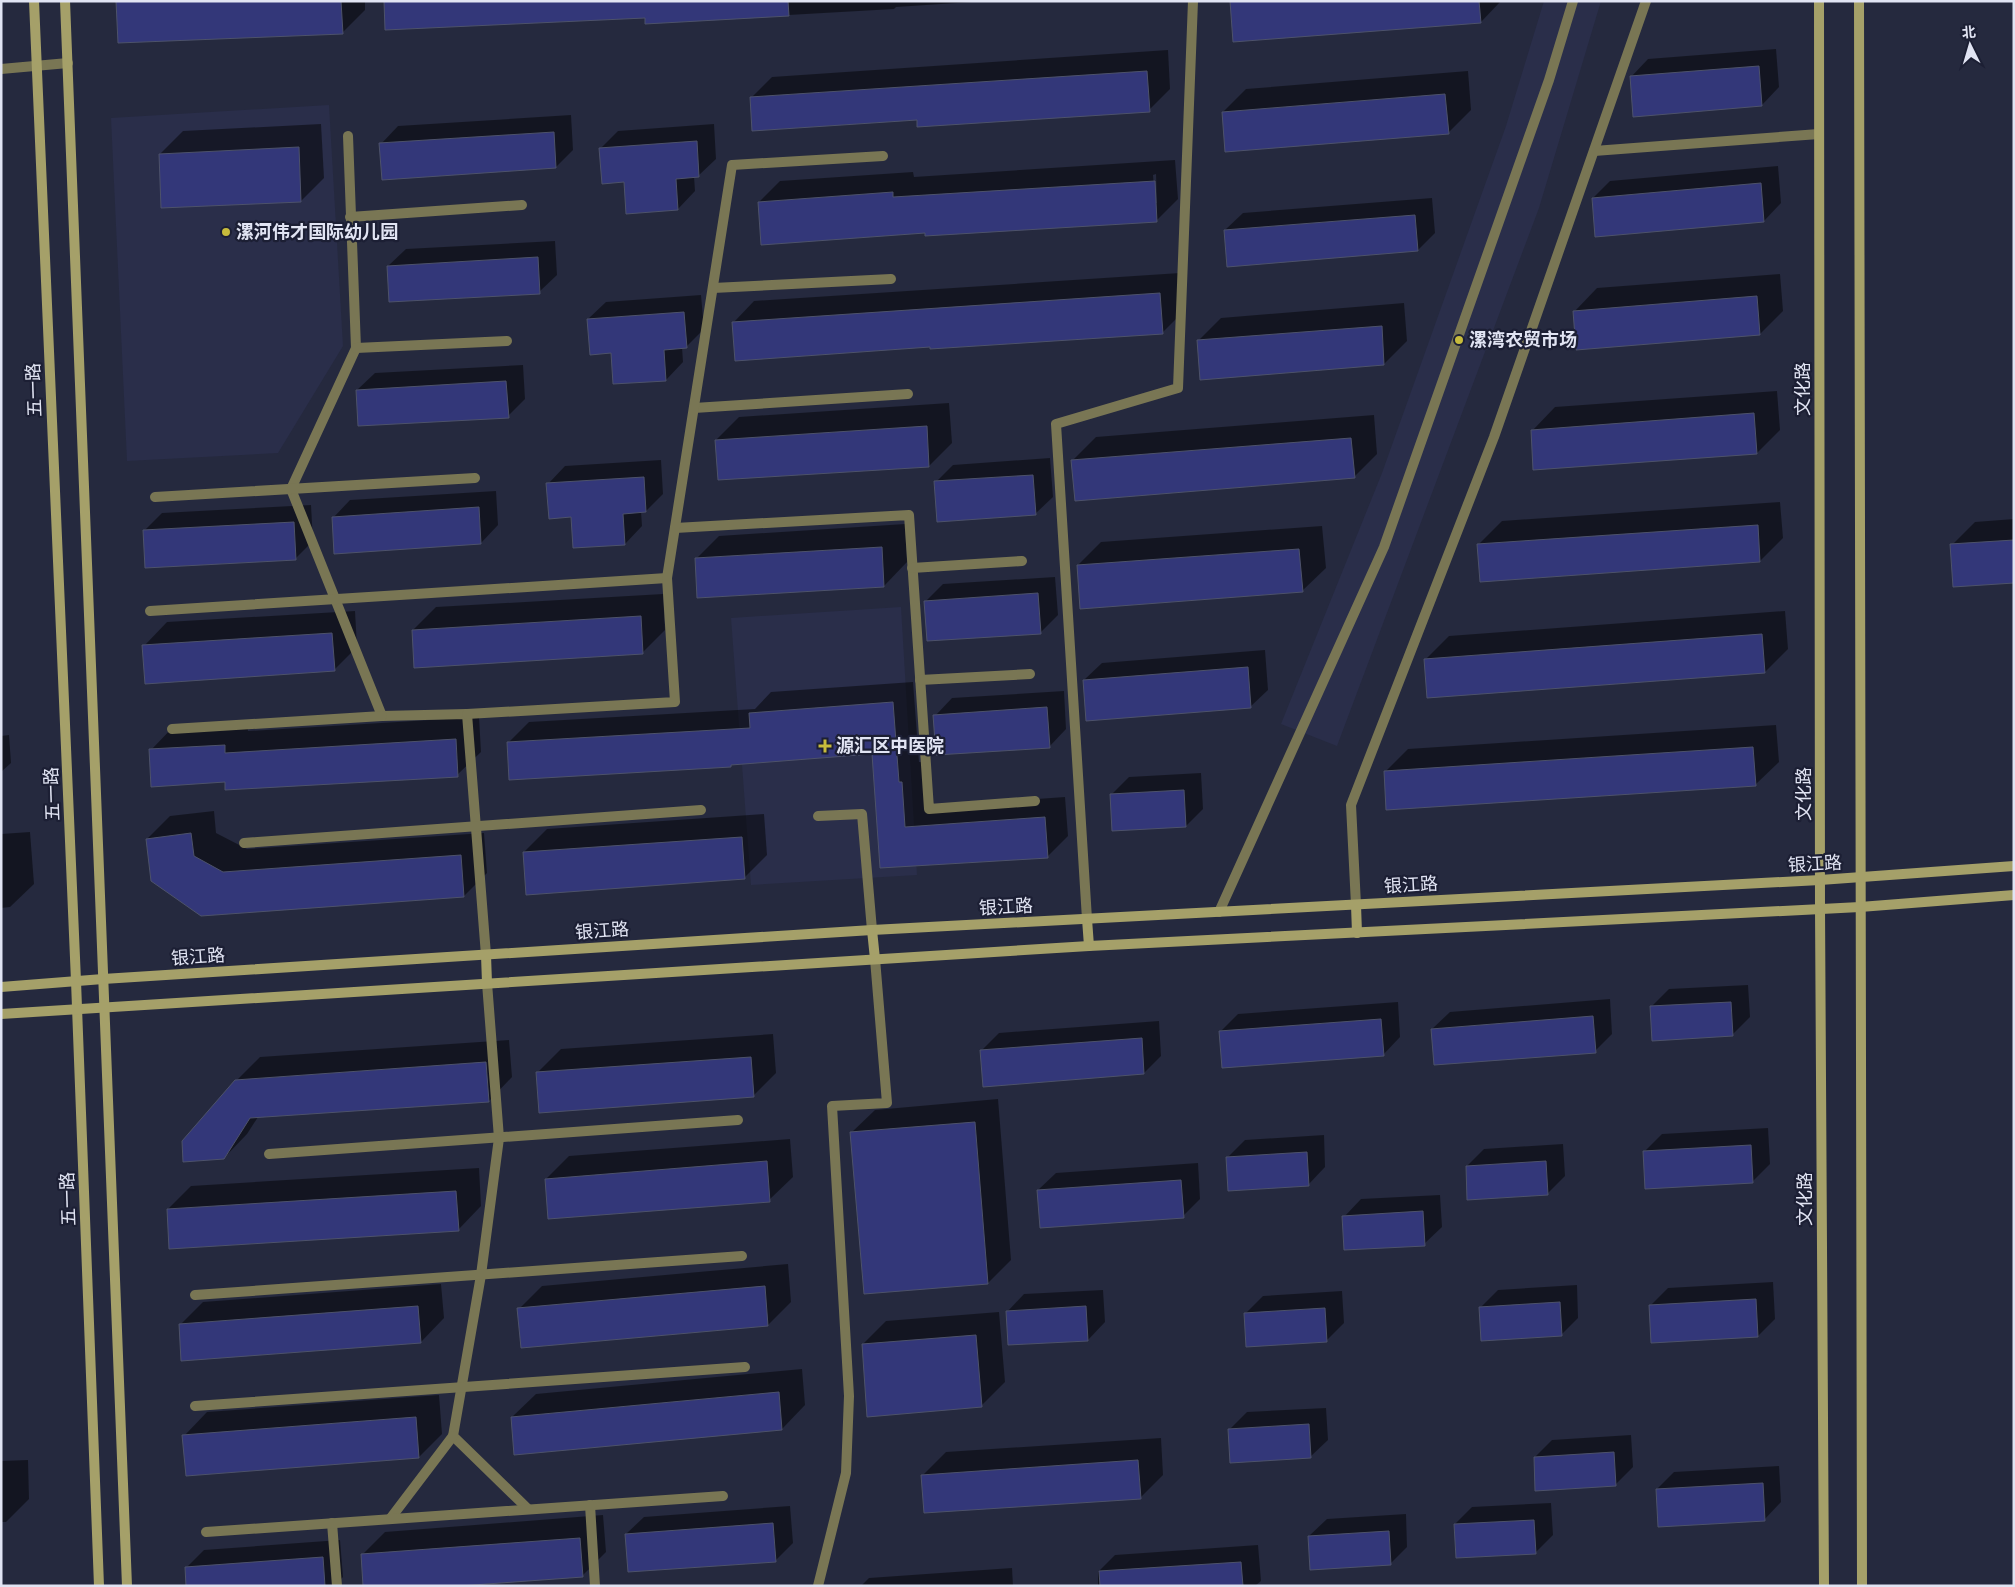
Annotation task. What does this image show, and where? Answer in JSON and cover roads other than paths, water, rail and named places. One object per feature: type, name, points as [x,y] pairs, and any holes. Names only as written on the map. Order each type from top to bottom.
[{"type":"street","name":"五一路","points":[[34,1],[76,981],[99,1586]]},
{"type":"street","points":[[65,1],[127,1586]]},
{"type":"street","points":[[1089,946],[1056,424],[1178,388],[1194,1]]},
{"type":"street","points":[[1219,912],[1384,547],[1549,80],[1573,1]]},
{"type":"street","points":[[1357,932],[1351,805],[1494,437],[1646,1]]},
{"type":"street","name":"文化路","points":[[1819,1],[1820,909],[1824,1586]]},
{"type":"street","points":[[1859,1],[1862,1586]]},
{"type":"street","points":[[1,69],[68,63]]},
{"type":"street","points":[[1594,151],[1819,134]]},
{"type":"street","points":[[348,136],[356,348],[291,489],[382,716]]},
{"type":"street","points":[[172,729],[382,716],[467,714],[675,702],[667,578],[732,165],[883,156]]},
{"type":"street","points":[[350,216],[522,205]]},
{"type":"street","points":[[713,288],[891,279]]},
{"type":"street","points":[[356,348],[507,341]]},
{"type":"street","points":[[694,408],[908,394]]},
{"type":"street","points":[[155,497],[475,478]]},
{"type":"street","points":[[675,528],[909,515],[929,809],[1035,801]]},
{"type":"street","points":[[912,568],[1022,560]]},
{"type":"street","points":[[150,611],[667,578]]},
{"type":"street","points":[[920,680],[1030,674]]},
{"type":"street","points":[[390,1519],[453,1436],[481,1275],[498,1138],[467,714]]},
{"type":"street","points":[[244,843],[701,810]]},
{"type":"street","points":[[818,816],[862,814],[887,1104],[832,1106],[850,1396],[846,1473],[818,1586]]},
{"type":"street","name":"银江路","points":[[1,987],[872,930],[1820,880],[2014,866]]},
{"type":"street","points":[[1,1014],[1089,946],[1860,907],[2014,895]]},
{"type":"street","points":[[269,1154],[738,1120]]},
{"type":"street","points":[[195,1295],[742,1256]]},
{"type":"street","points":[[195,1406],[745,1367]]},
{"type":"street","points":[[453,1436],[528,1509]]},
{"type":"street","points":[[206,1532],[723,1496]]},
{"type":"street","points":[[590,1505],[595,1586]]},
{"type":"street","points":[[332,1523],[337,1586]]},
{"type":"place","name":"漯河伟才国际幼儿园","points":[[226,232]]},
{"type":"place","name":"漯湾农贸市场","points":[[1459,340]]},
{"type":"place","name":"源汇区中医院","points":[[825,746]]}]
